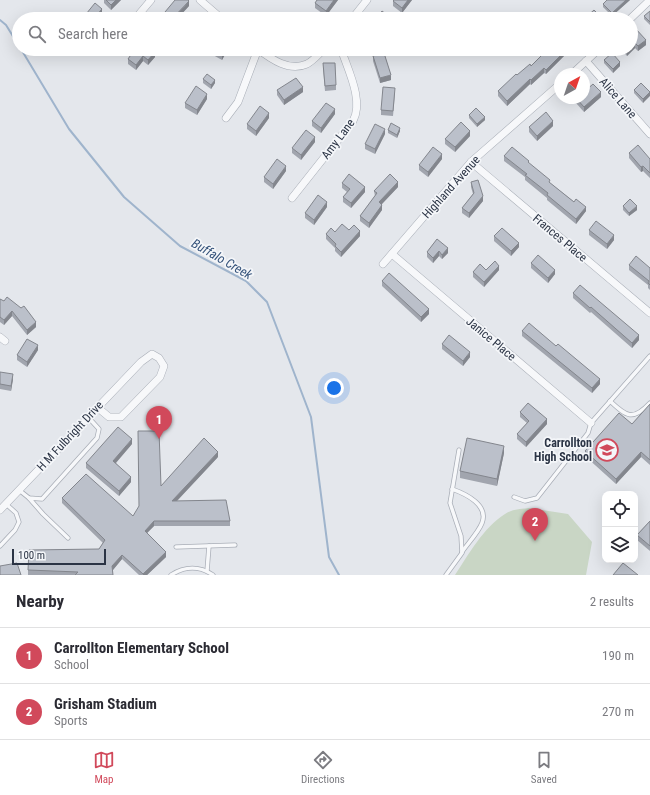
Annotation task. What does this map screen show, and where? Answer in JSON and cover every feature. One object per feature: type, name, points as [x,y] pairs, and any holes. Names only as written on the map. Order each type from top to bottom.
[{"type":"street","points":[[141,12],[151,0]]},
{"type":"street","points":[[200,0],[214,12]]},
{"type":"street","points":[[358,12],[367,0]]},
{"type":"street","points":[[637,12],[650,0]]},
{"type":"street","points":[[226,118],[238,102],[255,56]]},
{"type":"street","points":[[268,56],[273,60],[297,67],[308,64],[317,56]]},
{"type":"street","name":"Amy Lane","points":[[292,198],[353,122],[357,114],[355,93],[343,56]]},
{"type":"street","points":[[578,68],[591,56]]},
{"type":"street","name":"Alice Lane","points":[[586,61],[650,134]]},
{"type":"street","name":"Highland Avenue","points":[[383,264],[471,162],[554,89]]},
{"type":"street","name":"Frances Place","points":[[471,162],[650,313]]},
{"type":"street","name":"Janice Place","points":[[392,254],[591,423]]},
{"type":"street","name":"H M Fulbright Drive","points":[[0,510],[88,417],[141,362],[152,354],[159,358],[164,366],[160,377],[121,417],[109,417],[98,407]]},
{"type":"lane","points":[[514,497],[525,501],[537,498],[588,433],[591,423],[650,356]]},
{"type":"lane","points":[[610,402],[622,412],[633,416],[642,412],[650,403]]},
{"type":"lane","points":[[29,498],[42,499],[97,438],[99,429],[88,417]]},
{"type":"lane","points":[[459,450],[450,503],[461,536],[462,553]]},
{"type":"lane","points":[[446,575],[482,523],[482,512],[478,504],[468,494],[452,489]]},
{"type":"lane","points":[[19,490],[29,498],[68,538]]},
{"type":"lane","points":[[0,546],[15,530],[19,522],[16,513],[6,504]]},
{"type":"lane","points":[[176,547],[235,545]]},
{"type":"lane","points":[[207,571],[209,546]]},
{"type":"lane","points":[[171,575],[179,570],[202,568],[213,575]]},
{"type":"green space","points":[[529,508],[568,514],[592,542],[586,575],[455,575],[477,542],[490,526],[511,511]]},
{"type":"building","points":[[106,0],[116,0],[111,5]]},
{"type":"building","points":[[175,0],[189,1],[179,12],[165,12]]},
{"type":"building","points":[[317,0],[334,0],[326,11],[315,3]]},
{"type":"building","points":[[408,0],[402,8],[393,1]]},
{"type":"building","points":[[607,0],[626,0],[613,12],[611,12],[603,4]]},
{"type":"building","points":[[95,3],[102,9],[99,12],[88,12]]},
{"type":"building","points":[[650,11],[650,22],[644,16]]},
{"type":"building","points":[[638,31],[646,40],[638,46]]},
{"type":"building","points":[[130,56],[143,56],[136,65],[128,59]]},
{"type":"building","points":[[143,56],[152,56],[148,60]]},
{"type":"building","points":[[373,56],[385,56],[391,75],[380,78]]},
{"type":"building","points":[[541,56],[560,56],[546,70],[544,68],[531,80],[530,79],[507,101],[498,91],[516,74],[517,75],[530,64],[531,66]]},
{"type":"building","points":[[609,56],[615,56],[620,62],[613,69],[604,60]]},
{"type":"building","points":[[323,63],[335,63],[336,85],[325,86]]},
{"type":"building","points":[[207,74],[215,80],[211,85],[203,79]]},
{"type":"building","points":[[296,78],[303,87],[284,100],[277,90]]},
{"type":"building","points":[[641,83],[650,92],[643,99],[634,90]]},
{"type":"building","points":[[593,84],[601,92],[590,102],[590,87]]},
{"type":"building","points":[[196,86],[207,94],[197,110],[185,103]]},
{"type":"building","points":[[383,87],[395,88],[393,111],[381,110]]},
{"type":"building","points":[[326,103],[335,109],[321,128],[312,121]]},
{"type":"building","points":[[260,106],[269,113],[256,131],[247,124]]},
{"type":"building","points":[[476,108],[485,117],[477,124],[469,115]]},
{"type":"building","points":[[546,112],[553,121],[537,136],[529,127]]},
{"type":"building","points":[[461,122],[470,131],[455,147],[445,139]]},
{"type":"building","points":[[391,123],[400,128],[397,135],[388,130]]},
{"type":"building","points":[[375,124],[385,129],[375,149],[365,144]]},
{"type":"building","points":[[306,130],[315,137],[301,155],[292,148]]},
{"type":"building","points":[[638,145],[650,159],[650,173],[643,166],[641,167],[629,153]]},
{"type":"building","points":[[433,147],[442,154],[428,172],[419,165]]},
{"type":"building","points":[[512,147],[550,180],[549,182],[574,202],[576,199],[586,207],[576,219],[547,195],[548,193],[525,175],[527,174],[504,156]]},
{"type":"building","points":[[277,159],[286,166],[273,184],[264,177]]},
{"type":"building","points":[[349,174],[365,187],[351,203],[343,197],[350,189],[342,183]]},
{"type":"building","points":[[390,174],[398,182],[379,202],[382,205],[369,223],[360,216],[377,193],[374,191]]},
{"type":"building","points":[[478,180],[483,196],[469,213],[462,208],[474,193],[471,182]]},
{"type":"building","points":[[318,195],[327,202],[314,220],[305,213]]},
{"type":"building","points":[[630,199],[637,206],[629,213],[623,206]]},
{"type":"building","points":[[596,221],[614,235],[607,244],[589,230]]},
{"type":"building","points":[[342,224],[349,230],[354,225],[360,231],[341,252],[335,246],[336,244],[326,234],[331,228],[335,232]]},
{"type":"building","points":[[502,228],[519,243],[511,251],[494,236]]},
{"type":"building","points":[[437,239],[448,248],[442,255],[439,251],[433,258],[427,252]]},
{"type":"building","points":[[538,255],[555,270],[548,278],[531,263]]},
{"type":"building","points":[[636,256],[650,268],[650,285],[648,283],[649,281],[629,265]]},
{"type":"building","points":[[495,261],[499,266],[484,282],[473,272],[480,264],[486,270]]},
{"type":"building","points":[[389,273],[429,309],[421,317],[382,281]]},
{"type":"building","points":[[580,285],[639,335],[632,343],[573,293]]},
{"type":"building","points":[[7,297],[21,308],[24,306],[36,322],[27,330],[12,311],[4,320],[0,317],[0,299],[4,301]]},
{"type":"building","points":[[529,323],[556,346],[558,344],[600,379],[592,388],[522,331]]},
{"type":"building","points":[[449,335],[470,352],[463,361],[442,344]]},
{"type":"building","points":[[27,339],[38,345],[27,362],[17,355]]},
{"type":"building","points":[[0,372],[13,374],[11,386],[0,384]]},
{"type":"building","points":[[528,403],[547,419],[526,442],[517,434],[529,421],[520,412]]},
{"type":"building","points":[[650,404],[650,460],[641,452],[616,479],[585,451],[619,413],[632,424]]},
{"type":"building","points":[[118,427],[132,439],[113,461],[131,477],[119,491],[86,463]]},
{"type":"building","points":[[138,431],[159,431],[161,486],[204,438],[218,452],[172,501],[226,500],[230,521],[154,521],[145,531],[166,552],[143,574],[122,555],[112,566],[113,575],[75,575],[78,572],[28,570],[29,550],[99,549],[105,540],[62,498],[86,474],[133,516],[139,506]]},
{"type":"building","points":[[467,438],[504,446],[497,479],[460,471]]},
{"type":"building","points":[[650,521],[650,546],[638,536],[638,534]]},
{"type":"building","points":[[17,563],[21,575],[0,575],[0,566]]},
{"type":"building","points":[[623,563],[638,575],[613,575]]},
{"type":"waterway","name":"Buffalo Creek","points":[[0,20],[6,25],[12,35]]},
{"type":"waterway","name":"Buffalo Creek","points":[[25,56],[69,129],[124,197],[180,246],[246,281],[267,302],[311,417],[329,557],[339,575]]},
{"type":"place","name":"Carrollton Elementary School","points":[[159,439]]},
{"type":"place","name":"Carrollton High School","points":[[607,450]]},
{"type":"place","name":"Grisham Stadium","points":[[535,541]]}]
